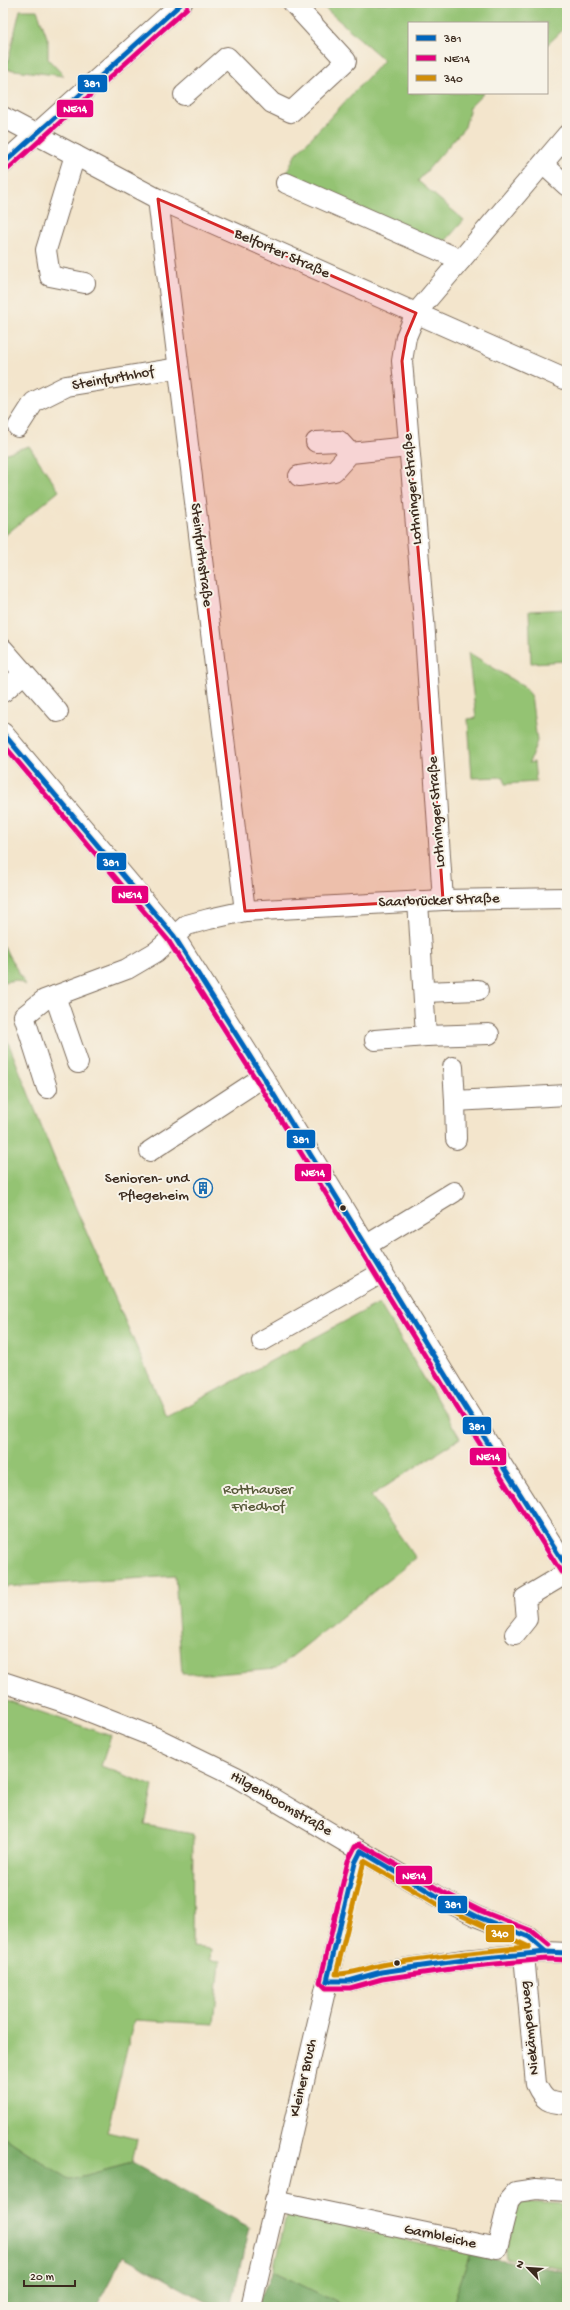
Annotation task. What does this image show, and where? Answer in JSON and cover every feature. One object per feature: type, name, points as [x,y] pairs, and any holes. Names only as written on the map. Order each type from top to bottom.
[{"type":"street","points":[[3,164],[182,3]]},
{"type":"street","points":[[184,95],[227,57],[272,103],[291,112],[346,60],[292,3]]},
{"type":"street","name":"Belforter Straße","points":[[3,117],[158,198],[567,380]]},
{"type":"street","name":"Lothringer Straße","points":[[443,900],[424,620],[402,361],[406,337],[416,313],[567,135]]},
{"type":"street","points":[[76,155],[46,250],[50,276],[85,283]]},
{"type":"street","points":[[542,164],[567,186]]},
{"type":"street","points":[[286,183],[461,260]]},
{"type":"street","name":"Steinfurthstraße","points":[[158,198],[245,911]]},
{"type":"street","name":"Steinfurthhof","points":[[18,427],[34,402],[66,386],[178,368]]},
{"type":"street","points":[[316,442],[339,440],[350,453]]},
{"type":"street","points":[[299,476],[334,471],[350,453],[409,447]]},
{"type":"street","points":[[3,649],[58,712]]},
{"type":"street","points":[[3,692],[24,673]]},
{"type":"street","points":[[3,733],[174,936],[367,1245],[455,1391],[567,1568]]},
{"type":"street","name":"Saarbrücker Straße","points":[[47,1088],[24,1016],[50,998],[127,969],[156,952],[187,925],[245,911],[443,900],[567,898]]},
{"type":"street","points":[[418,902],[426,1036]]},
{"type":"street","points":[[424,992],[478,990]]},
{"type":"street","points":[[50,998],[78,1063]]},
{"type":"street","points":[[375,1040],[426,1036],[489,1034]]},
{"type":"street","points":[[453,1067],[456,1139]]},
{"type":"street","points":[[150,1151],[263,1077]]},
{"type":"street","points":[[455,1101],[567,1095]]},
{"type":"street","points":[[367,1245],[454,1192]]},
{"type":"street","points":[[262,1341],[383,1272]]},
{"type":"street","points":[[515,1634],[527,1620],[526,1598],[567,1573]]},
{"type":"street","name":"Hilgenboomstraße","points":[[3,1682],[73,1705],[154,1737],[236,1777],[440,1898],[478,1917],[529,1937],[546,1952]]},
{"type":"street","name":"Kleiner Bruch","points":[[251,2307],[355,1863],[360,1851]]},
{"type":"street","points":[[327,1981],[349,1981],[381,1972],[440,1963],[546,1952],[567,1952]]},
{"type":"street","name":"Niekämperweg","points":[[524,1955],[536,2084],[543,2098],[554,2103],[567,2104]]},
{"type":"street","name":"Garnbleiche","points":[[275,2201],[497,2248],[509,2200],[516,2192],[536,2189],[567,2191]]},
{"type":"highlighted area","points":[[158,199],[416,313],[406,337],[402,361],[424,620],[443,900],[245,911]]},
{"type":"green space","points":[[319,3],[567,3],[567,26],[548,44],[548,22],[408,22],[408,94],[483,94],[470,107],[465,127],[418,181],[464,220],[442,245],[285,177],[295,155],[384,60]]},
{"type":"green space","points":[[20,10],[37,10],[48,40],[48,59],[64,76],[6,69]]},
{"type":"green space","points":[[29,446],[59,491],[3,537],[3,454]]},
{"type":"green space","points":[[567,609],[567,661],[531,663],[529,611]]},
{"type":"green space","points":[[468,652],[524,687],[531,695],[537,741],[529,763],[534,762],[536,782],[505,784],[504,777],[472,778],[468,719],[476,718]]},
{"type":"green space","points":[[3,946],[26,985],[16,980],[3,982]]},
{"type":"green space","name":"Rotthauser Friedhof","points":[[6,1037],[57,1165],[167,1417],[379,1303],[460,1438],[371,1496],[416,1558],[276,1669],[216,1674],[182,1674],[175,1576],[3,1587],[3,1038]]},
{"type":"green space","points":[[3,1699],[111,1736],[101,1766],[153,1786],[145,1825],[193,1834],[192,1947],[211,1949],[210,1960],[220,1961],[214,2024],[134,2020],[107,2132],[137,2139],[132,2163],[68,2180],[3,2136]]},
{"type":"green space","points":[[3,2136],[68,2180],[132,2163],[249,2227],[231,2307],[215,2307],[123,2256],[96,2307],[3,2307]]},
{"type":"green space","points":[[521,2202],[567,2204],[567,2270],[505,2258],[516,2209]]},
{"type":"green space","points":[[287,2213],[470,2254],[452,2307],[346,2307],[273,2271]]},
{"type":"green space","points":[[470,2254],[567,2272],[567,2307],[452,2307]]},
{"type":"green space","points":[[273,2271],[346,2307],[257,2307]]},
{"type":"transit line","name":"381","points":[[3,164],[182,3]]},
{"type":"transit line","name":"NE14","points":[[8,169],[187,8]]},
{"type":"transit line","name":"381","points":[[3,733],[174,936],[263,1077],[455,1391],[567,1568]]},
{"type":"transit line","name":"NE14","points":[[3,744],[168,940],[257,1081],[449,1395],[561,1572]]},
{"type":"transit line","name":"NE14","points":[[549,1945],[532,1931],[481,1911],[443,1892],[360,1844],[355,1847],[348,1861],[320,1982],[326,1988],[350,1988],[382,1979],[465,1967],[546,1959],[567,1960]]},
{"type":"transit line","name":"381","points":[[361,1851],[440,1898],[478,1917],[529,1937],[546,1952]]},
{"type":"transit line","name":"381","points":[[327,1981],[355,1863],[361,1851]]},
{"type":"transit line","name":"340","points":[[364,1861],[437,1904],[529,1947],[422,1959],[387,1964],[349,1973],[336,1974],[364,1861]]},
{"type":"transit line","name":"381","points":[[327,1981],[349,1981],[381,1972],[464,1960],[546,1952],[567,1953]]},
{"type":"place","name":"Senioren- und Pflegeheim","points":[[203,1188]]}]
